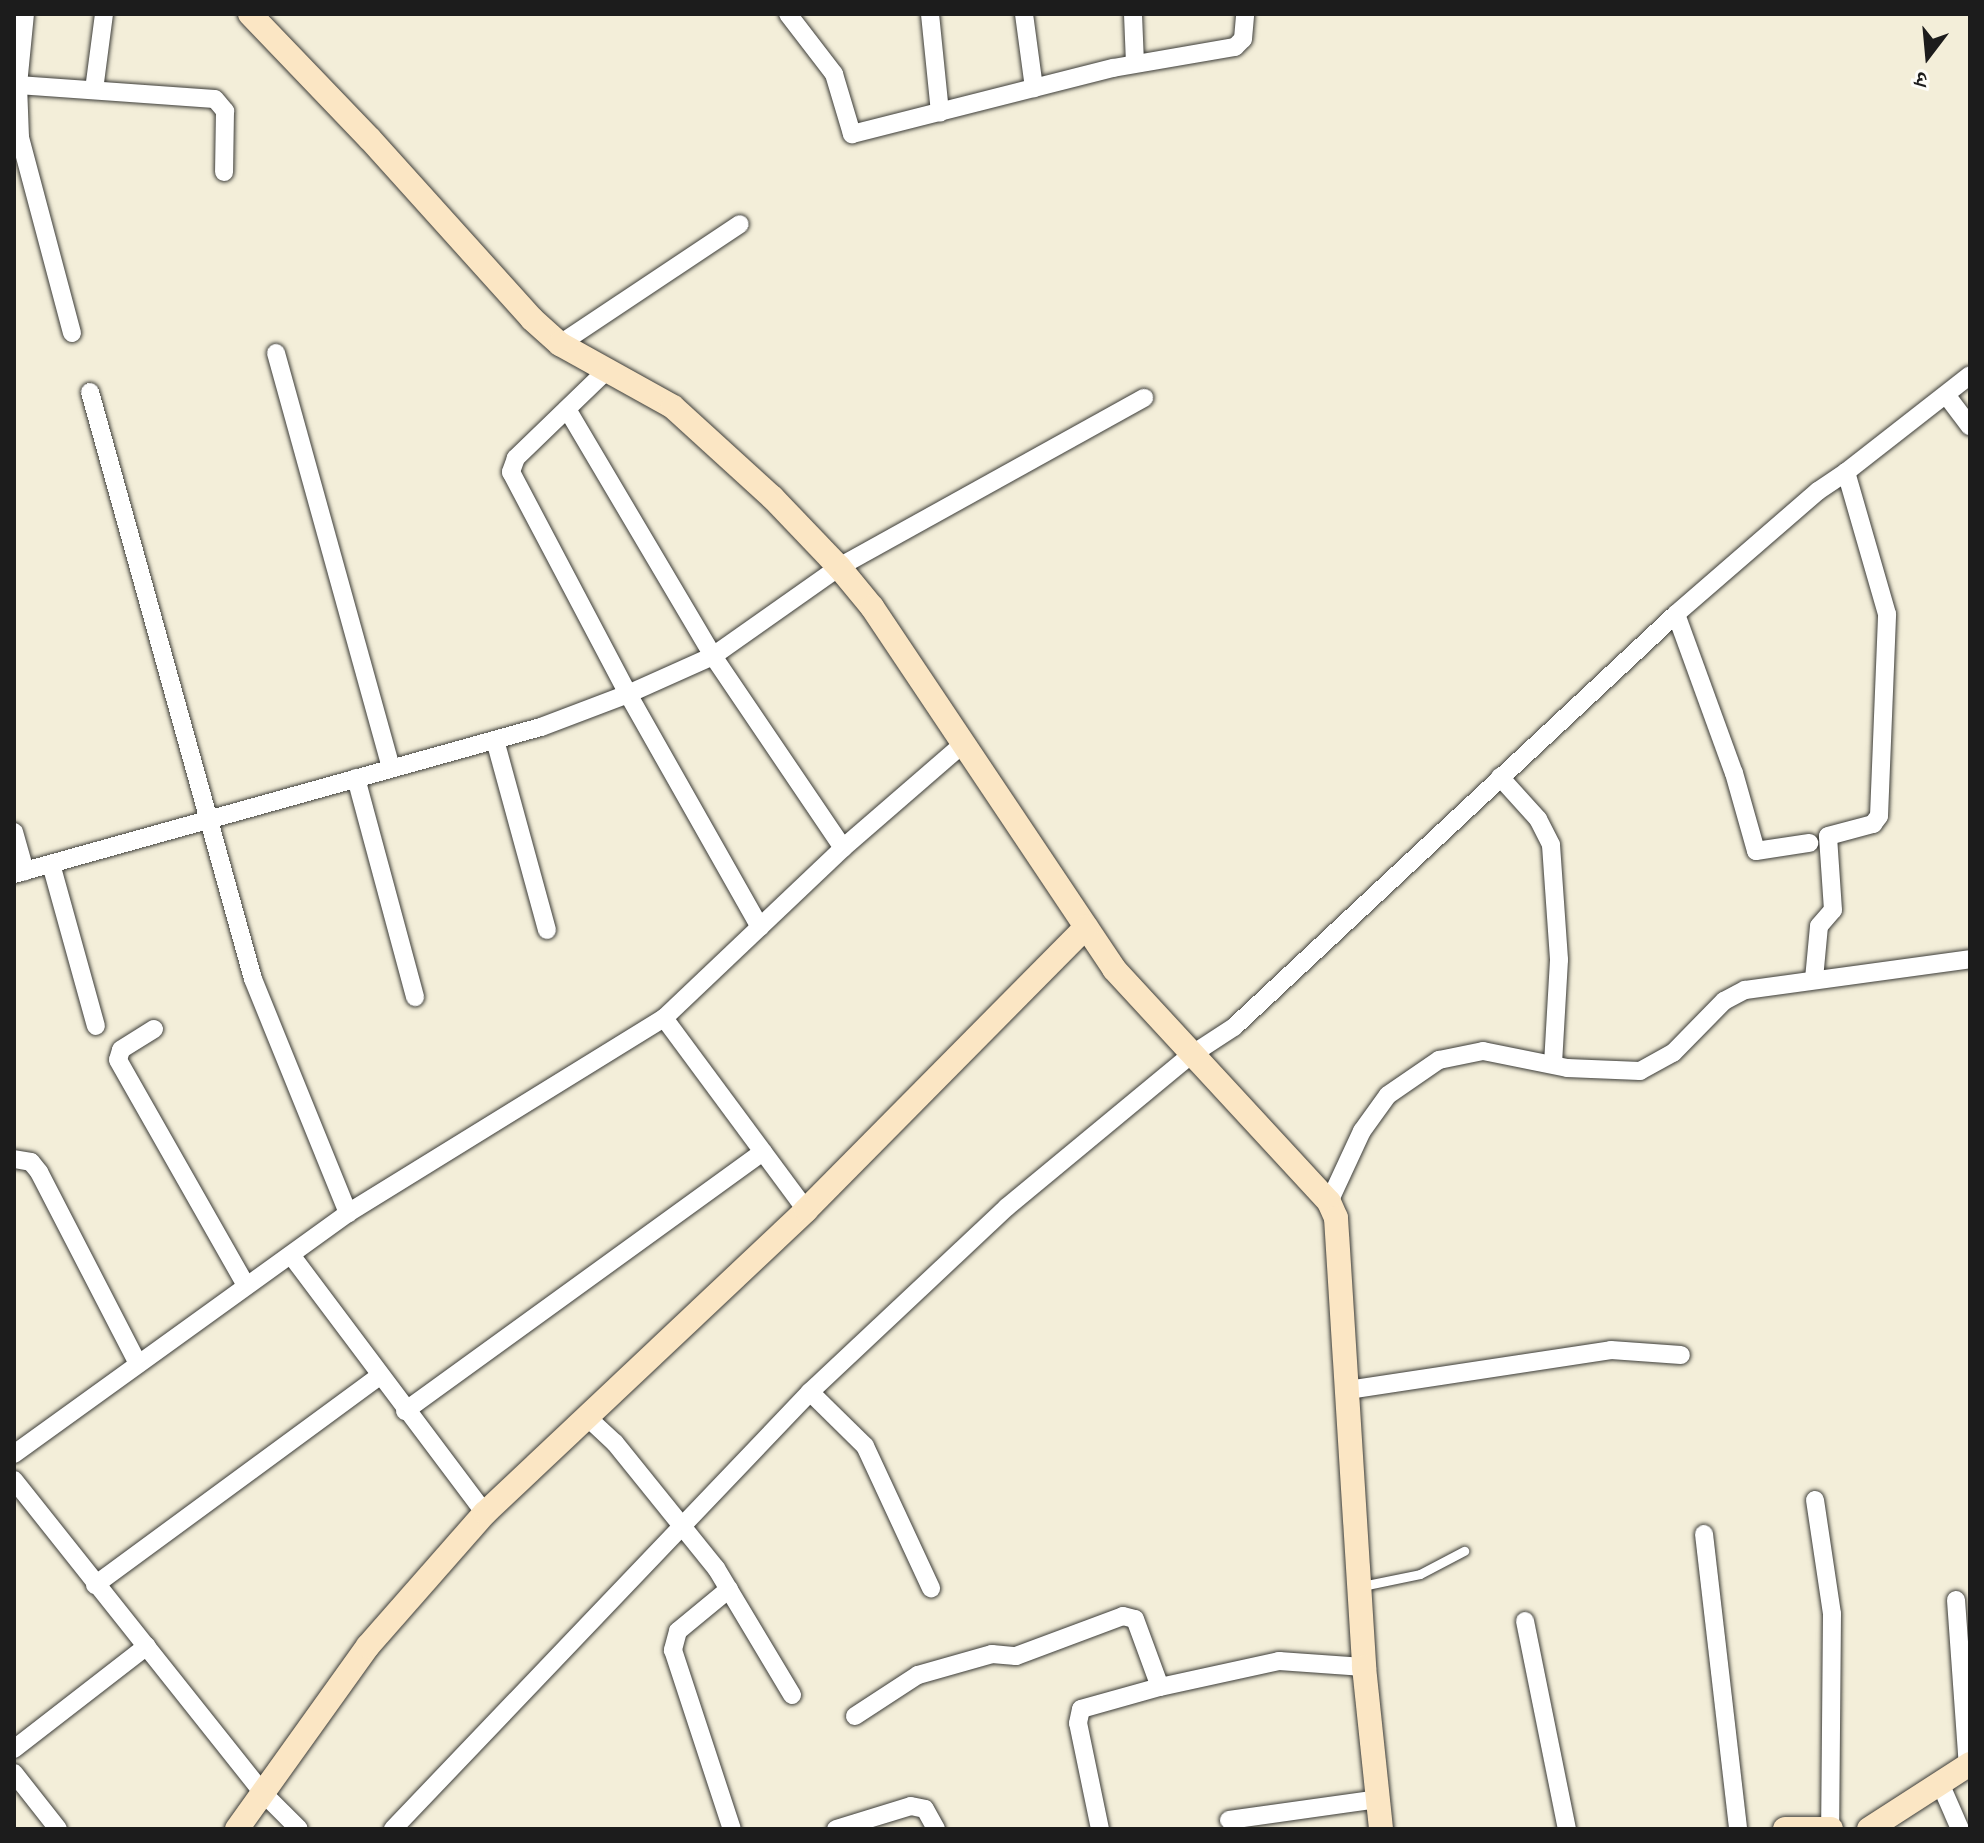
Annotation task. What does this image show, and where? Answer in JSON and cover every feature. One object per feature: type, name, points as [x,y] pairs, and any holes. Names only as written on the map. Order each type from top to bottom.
[{"type":"street","points":[[25,14],[17,137],[72,333]]},
{"type":"street","points":[[94,90],[104,14]]},
{"type":"street","points":[[250,14],[370,139],[491,278],[560,344],[673,407],[772,497],[839,567],[872,607],[1114,969],[1329,1202],[1336,1218],[1358,1587],[1381,1829]]},
{"type":"street","points":[[788,14],[837,80],[847,131],[857,133],[1135,63],[1235,47],[1245,33],[1245,14]]},
{"type":"street","points":[[930,14],[940,112]]},
{"type":"street","points":[[1024,14],[1034,88]]},
{"type":"street","points":[[1133,14],[1135,63]]},
{"type":"street","points":[[18,85],[215,99],[225,111],[224,172]]},
{"type":"street","points":[[560,344],[740,224]]},
{"type":"street","points":[[276,353],[391,767]]},
{"type":"street","points":[[607,370],[516,458],[511,472],[628,694],[760,927]]},
{"type":"street","points":[[393,1829],[810,1392],[1027,1189],[1191,1055],[1234,1027],[1676,614],[1846,472],[1970,375]]},
{"type":"street","points":[[90,392],[253,979],[348,1213]]},
{"type":"street","points":[[1947,396],[1970,426]]},
{"type":"street","points":[[14,832],[19,872],[495,740],[628,694],[713,656],[839,567],[1144,398]]},
{"type":"street","points":[[567,409],[713,656],[843,848]]},
{"type":"street","points":[[1814,979],[1819,926],[1833,910],[1828,836],[1873,824],[1879,816],[1887,614],[1846,472]]},
{"type":"street","points":[[1676,614],[1734,773],[1756,851],[1809,843]]},
{"type":"street","points":[[495,740],[547,930]]},
{"type":"street","points":[[14,1454],[348,1213],[664,1018],[843,848],[962,745]]},
{"type":"street","points":[[1500,777],[1538,819],[1551,845],[1559,960],[1553,1064]]},
{"type":"street","points":[[356,778],[415,997]]},
{"type":"street","points":[[51,864],[96,1026]]},
{"type":"street","points":[[237,1829],[368,1646],[485,1513],[806,1210],[1086,927]]},
{"type":"street","points":[[1329,1202],[1362,1131],[1388,1095],[1421,1069],[1461,1052],[1483,1051],[1553,1064],[1640,1071],[1673,1053],[1724,1001],[1745,990],[1970,959]]},
{"type":"street","points":[[664,1018],[806,1210]]},
{"type":"street","points":[[154,1029],[121,1050],[118,1060],[246,1285]]},
{"type":"street","points":[[405,1411],[763,1152]]},
{"type":"street","points":[[14,1159],[31,1162],[39,1172],[138,1364]]},
{"type":"street","points":[[291,1255],[405,1411],[485,1513]]},
{"type":"street","points":[[1348,1390],[1611,1350],[1681,1355]]},
{"type":"street","points":[[95,1585],[380,1376]]},
{"type":"street","points":[[810,1392],[865,1446],[931,1588]]},
{"type":"street","points":[[587,1417],[615,1443],[729,1589],[792,1695]]},
{"type":"street","points":[[14,1480],[264,1794],[296,1826]]},
{"type":"street","points":[[1785,1829],[1831,1829],[1832,1614],[1815,1500]]},
{"type":"street","points":[[1704,1534],[1738,1829]]},
{"type":"street","points":[[729,1589],[678,1631],[673,1650],[732,1829]]},
{"type":"street","points":[[1869,1829],[1969,1765],[1956,1600]]},
{"type":"street","points":[[855,1716],[918,1675],[992,1654],[1016,1656],[1123,1616],[1135,1619],[1160,1687]]},
{"type":"street","points":[[1525,1621],[1567,1829]]},
{"type":"street","points":[[14,1749],[147,1646]]},
{"type":"street","points":[[1100,1829],[1078,1723],[1081,1709],[1160,1687],[1279,1661],[1364,1667]]},
{"type":"street","points":[[14,1773],[58,1829]]},
{"type":"street","points":[[1940,1783],[1962,1810],[1960,1829]]},
{"type":"street","points":[[1229,1820],[1378,1799]]},
{"type":"street","points":[[836,1829],[911,1806],[925,1809],[936,1829]]},
{"type":"lane","points":[[1358,1587],[1420,1574],[1464,1551]]}]
